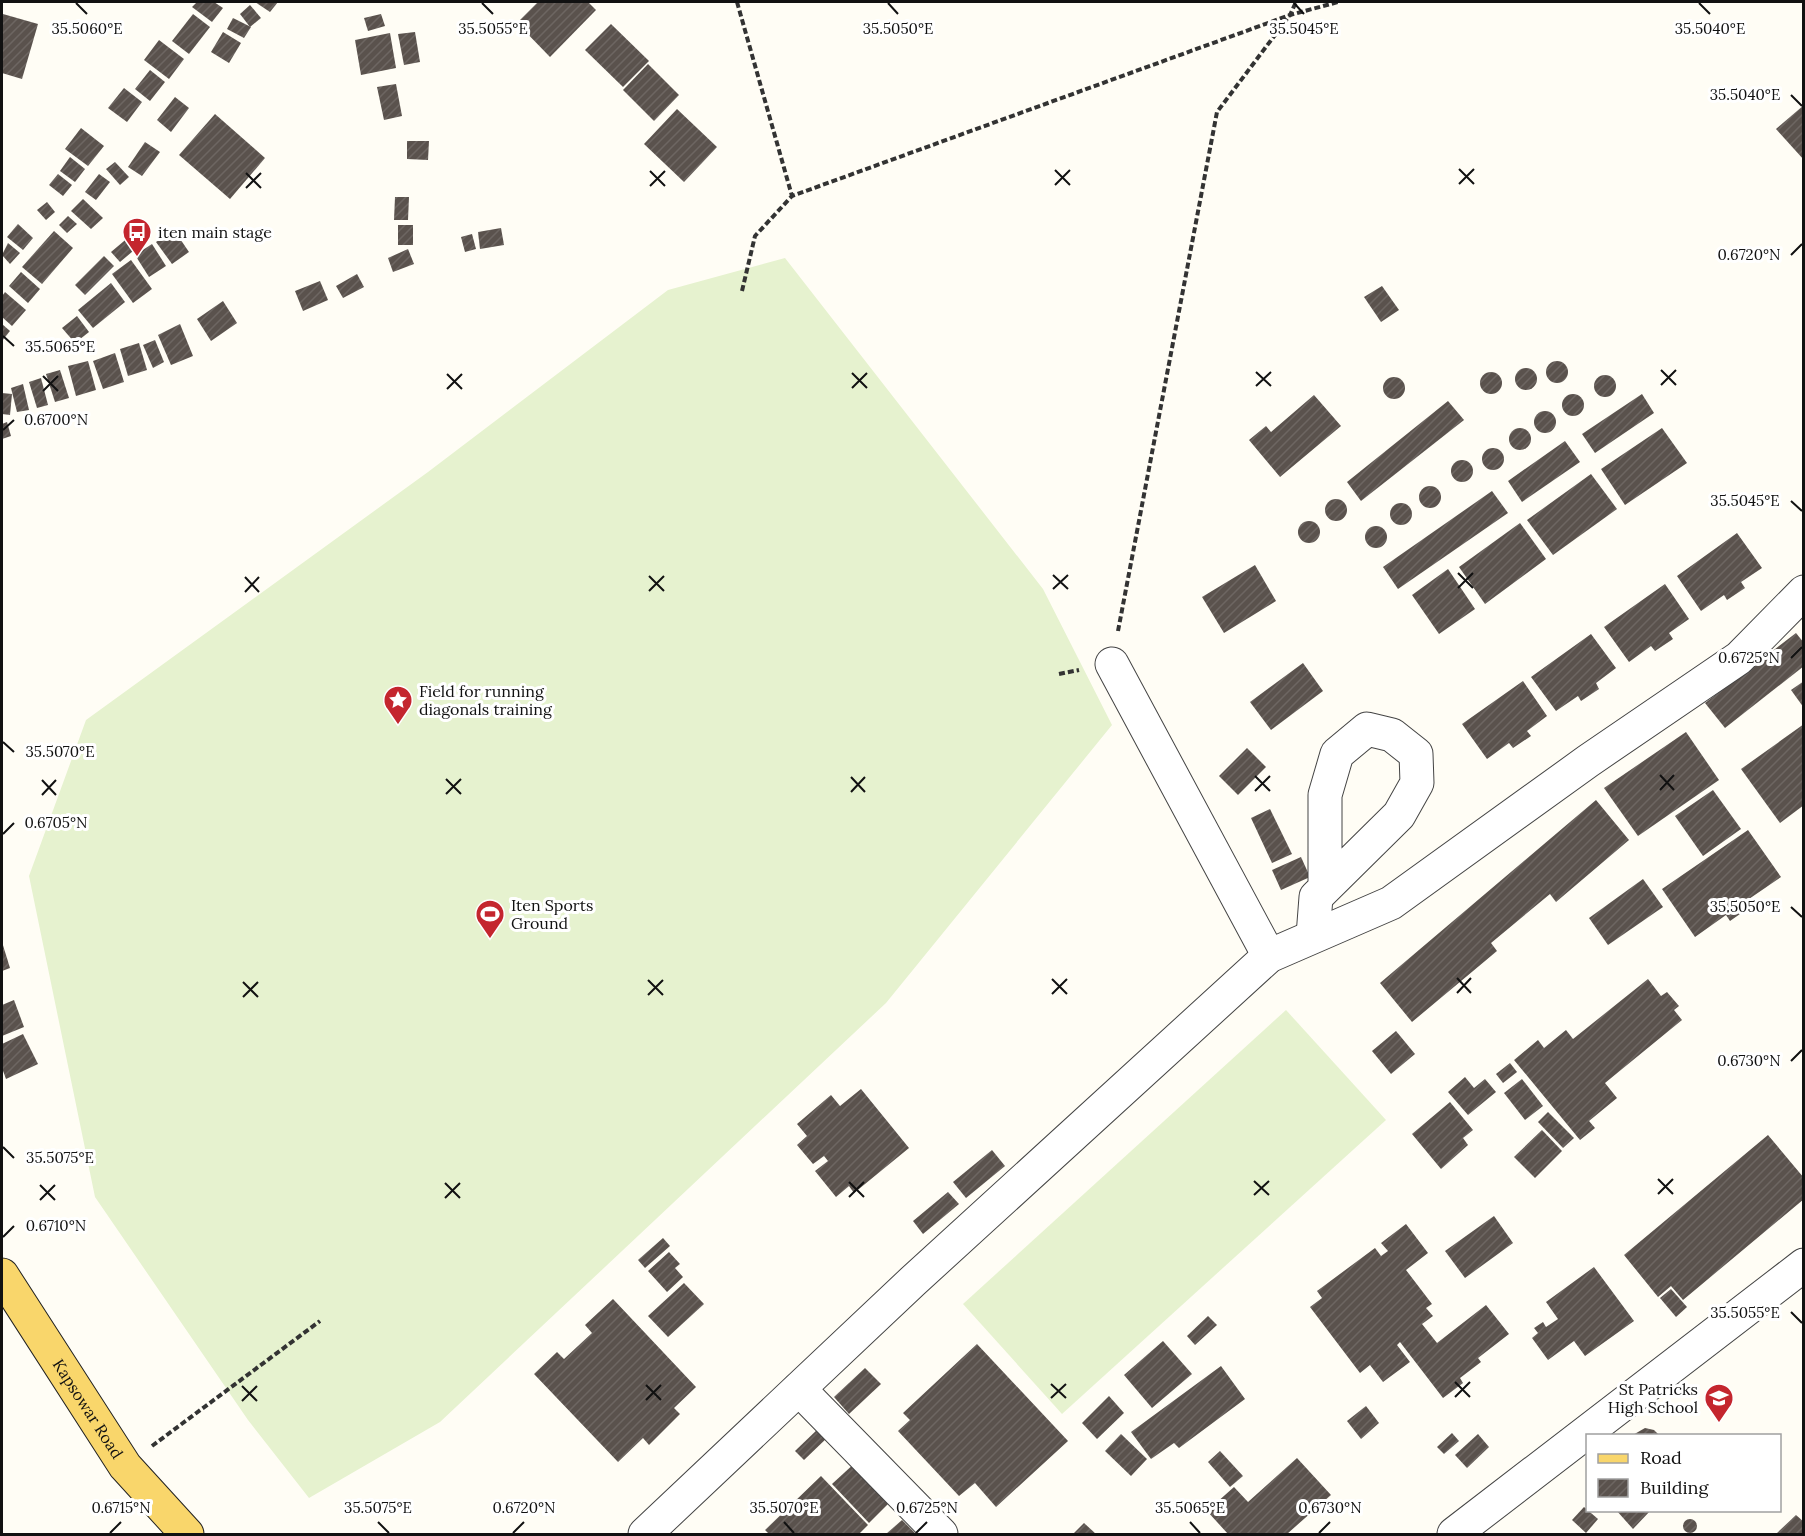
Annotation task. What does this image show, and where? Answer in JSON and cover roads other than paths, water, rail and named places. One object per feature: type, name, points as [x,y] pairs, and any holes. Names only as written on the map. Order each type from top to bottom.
[{"type":"main road","name":"Kapsowar Road","points":[[5,1290],[125,1466],[187,1534]]},
{"type":"street","points":[[645,1534],[1269,956],[1391,903],[1588,761],[1739,658],[1803,592]]},
{"type":"street","points":[[1112,664],[1269,956]]},
{"type":"street","points":[[1313,936],[1316,897],[1325,887]]},
{"type":"street","points":[[1454,1534],[1803,1265]]},
{"type":"street","points":[[799,1389],[941,1534]]},
{"type":"place","name":"iten main stage","points":[[137,258]]},
{"type":"place","name":"Field for running diagonals training","points":[[398,726]]},
{"type":"place","name":"Iten Sports Ground","points":[[490,940]]},
{"type":"place","name":"St Patricks High School","points":[[1719,1424]]}]
